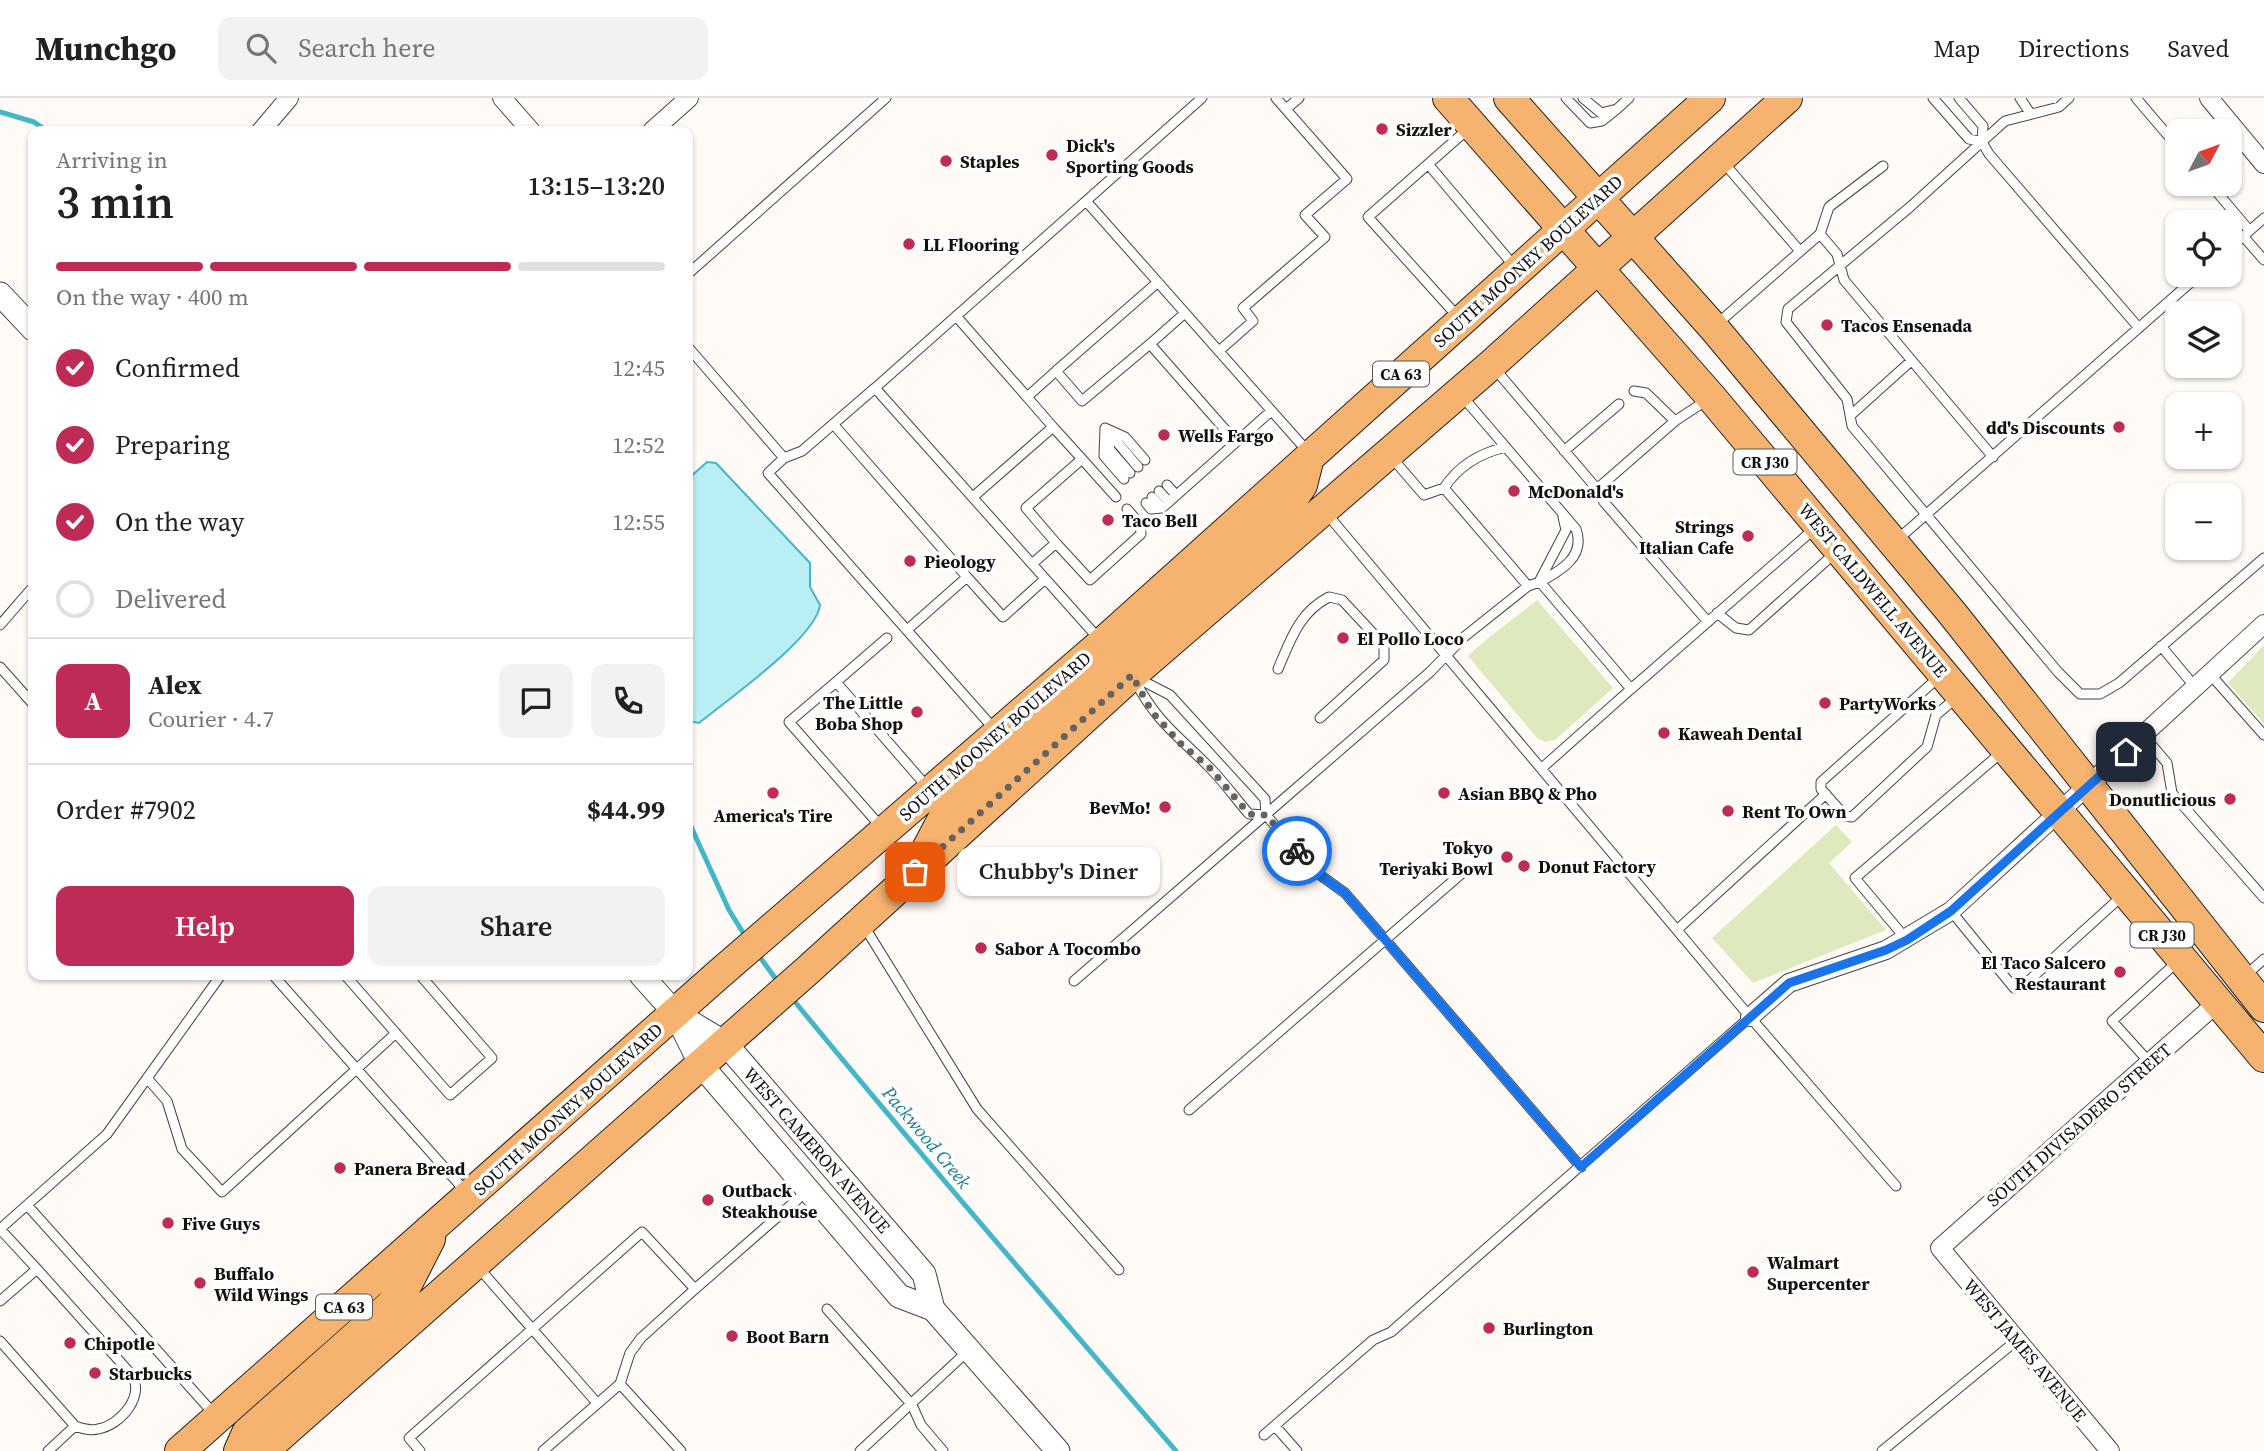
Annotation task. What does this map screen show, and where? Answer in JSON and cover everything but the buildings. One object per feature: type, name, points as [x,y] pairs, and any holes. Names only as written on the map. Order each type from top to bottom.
[{"type":"main road","name":"WEST CALDWELL AVENUE","points":[[1448,98],[1599,266],[1711,397],[2264,1057]]},
{"type":"main road","name":"CR J30","points":[[1509,98],[1713,327],[1894,544],[2264,1007]]},
{"type":"main road","name":"SOUTH MOONEY BOULEVARD","points":[[180,1451],[725,969],[1102,643],[1710,98]]},
{"type":"main road","name":"CA 63","points":[[263,1451],[761,1012],[1132,675],[1491,365],[1787,98]]},
{"type":"main road","points":[[1132,675],[1128,661],[1133,645],[1289,505],[1302,485],[1310,455]]},
{"type":"main road","points":[[915,872],[946,813],[1102,673],[1107,661],[1102,643]]},
{"type":"main road","points":[[2060,813],[2069,813],[2094,826],[2255,1017],[2264,1019]]},
{"type":"main road","points":[[239,1451],[247,1433],[390,1306],[405,1288],[437,1225]]},
{"type":"main road","points":[[218,1418],[223,1436],[219,1451]]},
{"type":"street","points":[[265,126],[289,98]]},
{"type":"street","points":[[502,98],[527,126]]},
{"type":"street","points":[[658,126],[689,98]]},
{"type":"street","points":[[2209,98],[2264,164]]},
{"type":"street","points":[[0,294],[28,324]]},
{"type":"street","points":[[1750,1017],[1789,983],[1907,940],[1951,911],[2264,624]]},
{"type":"street","name":"WEST CAMERON AVENUE","points":[[646,980],[675,1013],[701,1065],[899,1296],[933,1309],[1058,1451]]},
{"type":"street","name":"SOUTH DIVISADERO STREET","points":[[1940,1248],[2218,1002]]},
{"type":"street","name":"WEST CAMERON AVENUE","points":[[675,1013],[725,1043],[924,1274],[933,1309]]},
{"type":"street","name":"WEST JAMES AVENUE","points":[[1940,1248],[2110,1451]]},
{"type":"lane","points":[[693,270],[886,98]]},
{"type":"lane","points":[[998,734],[768,473],[784,458],[802,451],[834,425],[1202,98]]},
{"type":"lane","points":[[1219,351],[1254,321],[1243,309],[1325,237],[1306,215],[1347,179],[1276,98]]},
{"type":"lane","points":[[1286,109],[1299,98]]},
{"type":"lane","points":[[1566,98],[1590,123],[1602,121],[1629,98]]},
{"type":"lane","points":[[1583,98],[1601,113],[1617,109]]},
{"type":"lane","points":[[1933,98],[1969,139],[1982,142]]},
{"type":"lane","points":[[1959,98],[1983,126],[1982,142],[1989,154],[2139,328]]},
{"type":"lane","points":[[2020,98],[2029,113]]},
{"type":"lane","points":[[2069,98],[2059,107],[2005,121],[1788,309],[1785,316],[1789,327],[1847,399],[1852,426],[2057,672],[2080,694],[2100,694],[2119,683],[2264,558]]},
{"type":"lane","points":[[2136,98],[2165,132]]},
{"type":"lane","points":[[1461,321],[1368,217],[1472,125]]},
{"type":"lane","points":[[1719,158],[1799,250]]},
{"type":"lane","points":[[1428,164],[1518,270]]},
{"type":"lane","points":[[1713,327],[1820,233],[1829,207],[1882,166]]},
{"type":"lane","points":[[2219,196],[2264,260]]},
{"type":"lane","points":[[1086,201],[1310,455]]},
{"type":"lane","points":[[2242,237],[2264,218]]},
{"type":"lane","points":[[1820,233],[1837,254],[1838,266],[1844,280],[1993,457]]},
{"type":"lane","points":[[1027,397],[1158,282]]},
{"type":"lane","points":[[1894,544],[2185,287]]},
{"type":"lane","points":[[1056,372],[1082,401],[1185,313]]},
{"type":"lane","points":[[957,316],[1116,497]]},
{"type":"lane","points":[[1150,344],[1236,442]]},
{"type":"lane","points":[[693,353],[784,458]]},
{"type":"lane","points":[[1852,415],[1911,361]]},
{"type":"lane","points":[[1491,365],[1708,622]]},
{"type":"lane","points":[[875,388],[1102,643]]},
{"type":"lane","points":[[1634,391],[1646,393],[1675,421]]},
{"type":"lane","points":[[1074,981],[1447,657],[1464,637],[1528,586],[1540,582],[1566,565],[1577,547],[1576,529],[1459,392]]},
{"type":"lane","points":[[1597,489],[1675,421],[1711,397]]},
{"type":"lane","points":[[1564,451],[1619,404]]},
{"type":"lane","points":[[1169,502],[1156,494],[1151,509],[1169,502],[1271,411]]},
{"type":"lane","points":[[834,425],[1003,617],[1045,579]]},
{"type":"lane","points":[[973,497],[1054,427]]},
{"type":"lane","points":[[1105,428],[1125,437],[1134,470],[1110,450],[1105,428]]},
{"type":"lane","points":[[1389,454],[1424,495],[1444,488],[1451,477],[1473,458],[1506,447]]},
{"type":"lane","points":[[1082,459],[1026,508],[1090,580],[1141,534],[1140,524],[1126,509]]},
{"type":"lane","points":[[1444,488],[1528,586]]},
{"type":"lane","points":[[1324,510],[1750,1017],[1896,1186]]},
{"type":"lane","points":[[1540,582],[1566,530],[1563,514]]},
{"type":"lane","points":[[1542,768],[1818,525]]},
{"type":"lane","points":[[1032,564],[1056,543]]},
{"type":"lane","points":[[1717,613],[1736,628],[1749,630],[1839,550]]},
{"type":"lane","points":[[907,630],[967,578]]},
{"type":"lane","points":[[1540,582],[1630,689]]},
{"type":"lane","points":[[0,625],[28,593]]},
{"type":"lane","points":[[1278,669],[1297,626],[1329,597],[1342,600],[1384,645],[1384,660],[1320,718]]},
{"type":"lane","points":[[885,832],[789,722],[887,638]]},
{"type":"lane","points":[[2161,646],[2196,688]]},
{"type":"lane","points":[[0,667],[28,698]]},
{"type":"lane","points":[[2210,674],[2264,735]]},
{"type":"lane","points":[[1132,675],[1152,712],[1182,745],[1209,767],[1249,814],[1266,815]]},
{"type":"lane","points":[[1132,675],[1170,695],[1194,725],[1225,753],[1265,799],[1266,815],[1320,875],[1345,893],[1581,1167]]},
{"type":"lane","points":[[836,682],[931,792]]},
{"type":"lane","points":[[1952,684],[1936,715],[1927,747],[1852,817],[1845,816],[1826,794],[1821,782],[1952,684]]},
{"type":"lane","points":[[2144,736],[2167,763],[2172,793],[2264,898]]},
{"type":"lane","points":[[1907,940],[1855,878],[2006,749]]},
{"type":"lane","points":[[1678,929],[1826,794]]},
{"type":"lane","points":[[1189,1110],[1461,874]]},
{"type":"lane","points":[[1951,911],[2014,988],[2025,984],[2126,893]]},
{"type":"lane","points":[[861,922],[977,1109],[1119,1270]]},
{"type":"lane","points":[[2150,1063],[2112,1021],[2181,958]]},
{"type":"lane","points":[[2241,979],[2264,959]]},
{"type":"lane","points":[[0,1341],[75,1426],[95,1430],[106,1426],[135,1400],[137,1385],[131,1374],[0,1229],[107,1135],[217,980]]},
{"type":"lane","points":[[277,980],[470,1196]]},
{"type":"lane","points":[[349,980],[450,1095],[492,1058],[424,980]]},
{"type":"lane","points":[[1264,1435],[1373,1340],[1391,1332],[1750,1017]]},
{"type":"lane","points":[[147,1078],[167,1101],[182,1149],[222,1192],[396,1033]]},
{"type":"lane","points":[[542,1451],[620,1384],[630,1353],[641,1338],[808,1190]]},
{"type":"lane","points":[[27,1205],[218,1418]]},
{"type":"lane","points":[[420,1451],[409,1438],[642,1232],[695,1289]]},
{"type":"lane","points":[[474,1264],[597,1403]]},
{"type":"lane","points":[[0,1301],[37,1269]]},
{"type":"lane","points":[[827,1309],[912,1405],[921,1425],[943,1451]]},
{"type":"lane","points":[[1882,1451],[2017,1340]]},
{"type":"lane","points":[[860,1451],[970,1350]]},
{"type":"lane","points":[[620,1384],[681,1451]]},
{"type":"lane","points":[[48,1451],[75,1426]]},
{"type":"lane","points":[[1275,1426],[1297,1451]]},
{"type":"green space","points":[[1537,600],[1613,688],[1555,740],[1545,742],[1537,738],[1468,656]]},
{"type":"green space","points":[[2264,645],[2264,724],[2228,683]]},
{"type":"green space","points":[[1836,825],[1852,842],[1829,863],[1886,930],[1753,983],[1712,938]]},
{"type":"water","points":[[707,462],[716,463],[810,563],[810,587],[820,605],[815,619],[787,651],[699,723],[693,722],[693,475]]},
{"type":"waterway","name":"Packwood Creek","points":[[0,112],[40,126]]},
{"type":"waterway","name":"Packwood Creek","points":[[693,831],[729,910],[747,939]]},
{"type":"waterway","name":"Packwood Creek","points":[[757,953],[778,982]]},
{"type":"waterway","name":"Packwood Creek","points":[[791,997],[934,1169],[1176,1451]]},
{"type":"way so far","points":[[915,872],[1132,675],[1152,712],[1182,745],[1209,767],[1249,814],[1266,815],[1297,851]]},
{"type":"place","name":"Sizzler","points":[[1382,129]]},
{"type":"place","name":"Dick's Sporting Goods","points":[[1052,155]]},
{"type":"place","name":"Staples","points":[[946,161]]},
{"type":"place","name":"LL Flooring","points":[[909,244]]},
{"type":"place","name":"Tacos Ensenada","points":[[1827,325]]},
{"type":"place","name":"dd's Discounts","points":[[2119,427]]},
{"type":"place","name":"Wells Fargo","points":[[1164,435]]},
{"type":"place","name":"McDonald's","points":[[1514,491]]},
{"type":"place","name":"Taco Bell","points":[[1108,520]]},
{"type":"place","name":"Strings Italian Cafe","points":[[1748,536]]},
{"type":"place","name":"Pieology","points":[[910,561]]},
{"type":"place","name":"El Pollo Loco","points":[[1343,638]]},
{"type":"place","name":"PartyWorks","points":[[1825,703]]},
{"type":"place","name":"The Little Boba Shop","points":[[917,712]]},
{"type":"place","name":"Kaweah Dental","points":[[1664,733]]},
{"type":"place","name":"America's Tire","points":[[773,793]]},
{"type":"place","name":"Asian BBQ & Pho","points":[[1444,793]]},
{"type":"place","name":"Donutlicious","points":[[2230,799]]},
{"type":"place","name":"BevMo!","points":[[1165,807]]},
{"type":"place","name":"Rent To Own","points":[[1728,811]]},
{"type":"place","name":"Tokyo Teriyaki Bowl","points":[[1507,857]]},
{"type":"place","name":"Donut Factory","points":[[1524,866]]},
{"type":"place","name":"Chubby's Diner","points":[[915,872]]},
{"type":"place","name":"Sabor A Tocombo","points":[[981,948]]},
{"type":"place","name":"El Taco Salcero Restaurant","points":[[2120,972]]},
{"type":"place","name":"Panera Bread","points":[[340,1168]]},
{"type":"place","name":"Outback Steakhouse","points":[[708,1200]]},
{"type":"place","name":"Five Guys","points":[[168,1223]]},
{"type":"place","name":"Walmart Supercenter","points":[[1753,1272]]},
{"type":"place","name":"Buffalo Wild Wings","points":[[200,1283]]},
{"type":"place","name":"Burlington","points":[[1489,1328]]},
{"type":"place","name":"Boot Barn","points":[[732,1336]]},
{"type":"place","name":"Chipotle","points":[[70,1343]]},
{"type":"place","name":"Starbucks","points":[[95,1373]]},
{"type":"route","points":[[1297,851],[1320,875],[1345,893],[1581,1167],[1789,983],[1886,950],[1907,940],[1951,911],[2126,752]]}]
